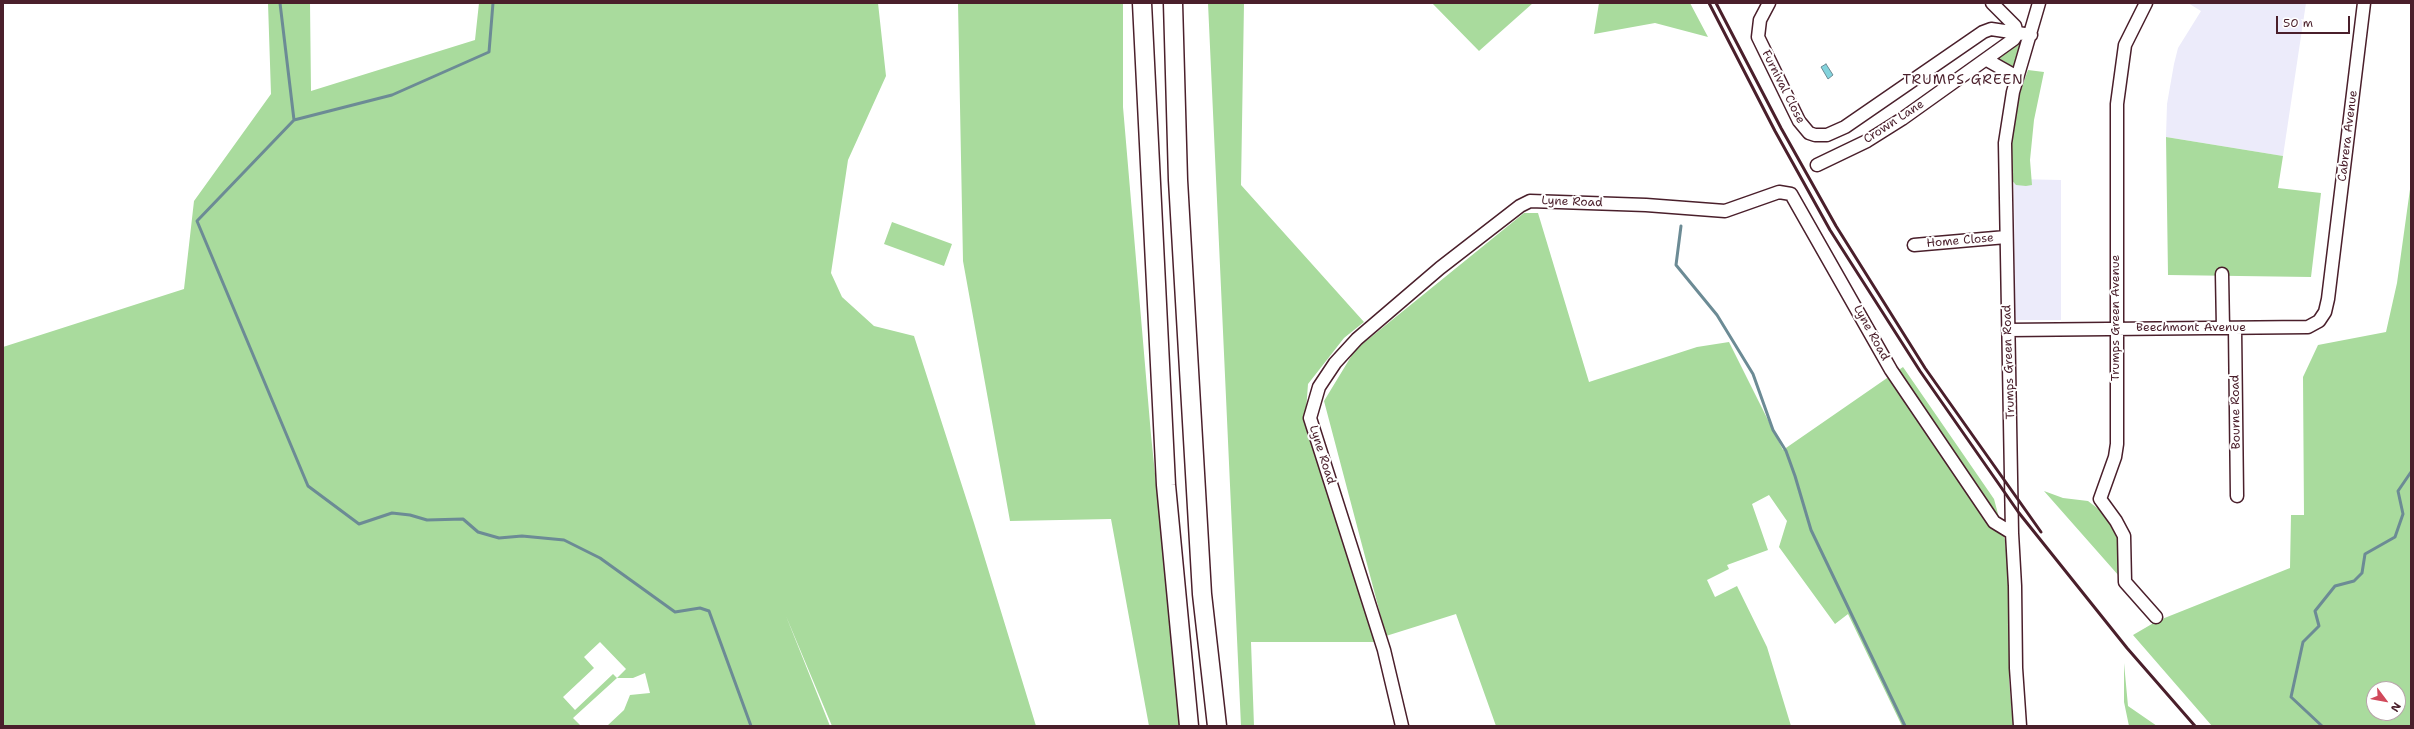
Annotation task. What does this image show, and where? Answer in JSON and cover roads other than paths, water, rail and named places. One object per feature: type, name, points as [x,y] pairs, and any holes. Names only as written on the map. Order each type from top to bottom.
[{"type":"highway","points":[[1142,3],[1166,485],[1189,726]]},
{"type":"highway","points":[[1173,3],[1178,180],[1202,594],[1217,726]]},
{"type":"street","name":"Furnival Close","points":[[1769,3],[1760,20],[1758,37],[1799,121],[1809,133],[1815,135],[1827,135],[1846,127],[1982,32],[1990,30],[2031,35]]},
{"type":"street","points":[[1992,3],[2015,26],[2017,34]]},
{"type":"street","name":"Trumps Green Avenue","points":[[2146,3],[2125,45],[2117,104],[2115,328],[2117,444],[2115,457],[2100,499],[2116,520],[2124,536],[2126,582],[2156,617]]},
{"type":"street","name":"Cabrera Avenue","points":[[2331,269],[2364,3]]},
{"type":"street","name":"Trumps Green Road","points":[[2020,726],[2016,668],[2016,586],[2012,533],[2012,459],[2005,143],[2010,107],[2017,77],[2041,4]]},
{"type":"street","name":"Crown Lane","points":[[1818,165],[1877,135],[1987,60],[2014,39],[2017,34]]},
{"type":"street","points":[[1987,60],[2017,77]]},
{"type":"street","name":"Lyne Road","points":[[1402,726],[1384,650],[1310,418],[1319,387],[1334,363],[1356,339],[1440,268],[1520,206],[1530,201],[1646,204],[1725,211],[1779,192],[1791,194],[1891,370],[1994,522],[2012,533]]},
{"type":"street","name":"Home Close","points":[[1914,245],[2006,237]]},
{"type":"street","name":"Beechmont Avenue","points":[[2008,330],[2308,327],[2315,324],[2325,312],[2331,269]]},
{"type":"street","points":[[2222,274],[2223,328]]},
{"type":"street","name":"Bourne Road","points":[[2235,328],[2237,496]]},
{"type":"water","points":[[1826,64],[1833,75],[1828,79],[1821,67]]},
{"type":"waterway","points":[[280,3],[294,120]]},
{"type":"waterway","points":[[493,3],[489,52],[392,95],[294,120],[197,221],[308,486],[359,524],[392,513],[410,515],[427,520],[463,519],[478,532],[499,538],[522,536],[564,540],[600,558],[675,612],[700,608],[709,611],[751,726]]},
{"type":"waterway","points":[[1681,226],[1676,265],[1717,315],[1753,374],[1773,430],[1786,451],[1811,530],[1905,726]]},
{"type":"waterway","points":[[2322,726],[2291,697],[2303,642],[2319,626],[2315,611],[2335,586],[2354,581],[2362,573],[2365,554],[2395,537],[2403,514],[2398,491],[2411,472]]},
{"type":"railway","points":[[1709,3],[1775,131],[1830,230],[1920,371],[2019,513],[2127,648],[2195,726]]},
{"type":"railway","points":[[1716,3],[1781,128],[1836,226],[1925,368],[2041,532]]},
{"type":"district","name":"TRUMPS GREEN","points":[[1963,80]]}]
